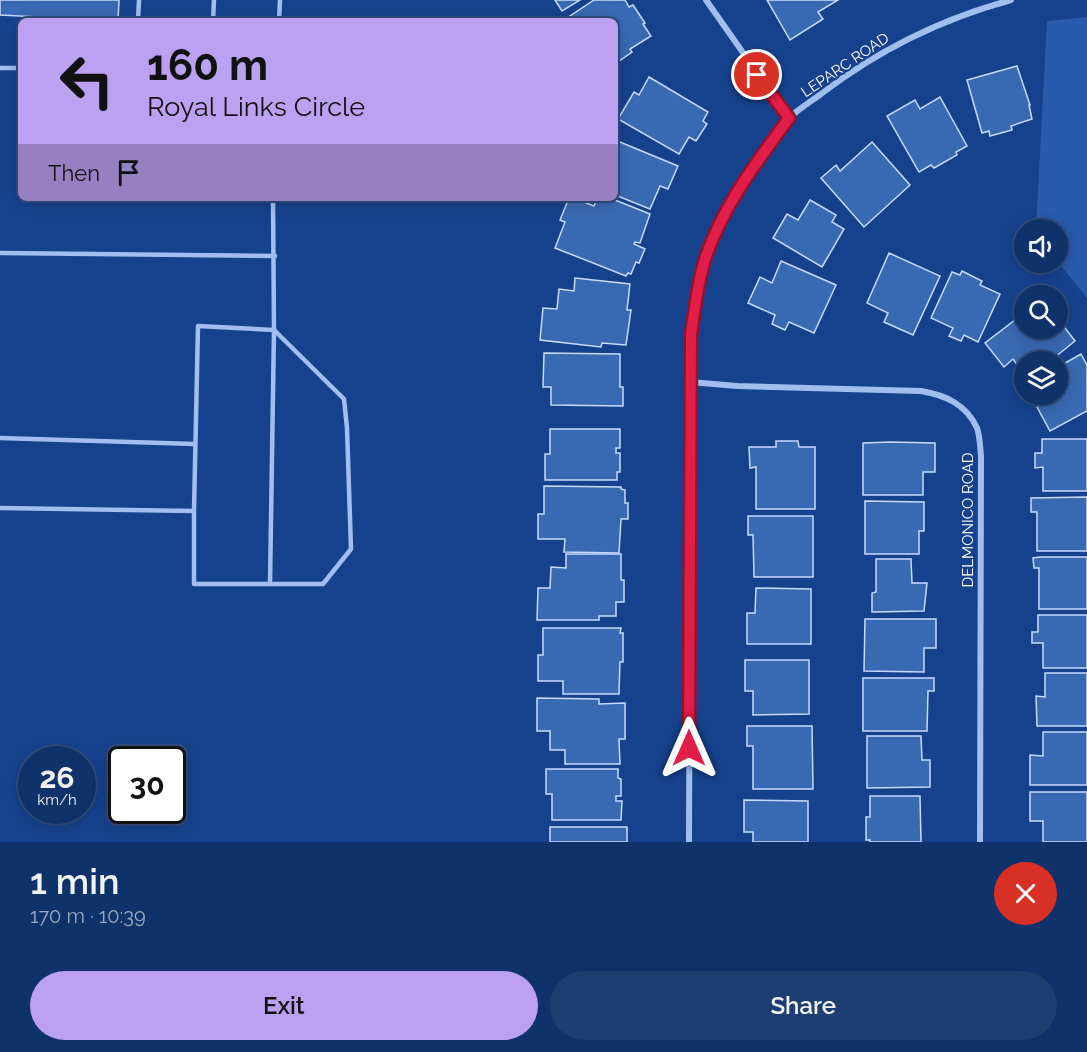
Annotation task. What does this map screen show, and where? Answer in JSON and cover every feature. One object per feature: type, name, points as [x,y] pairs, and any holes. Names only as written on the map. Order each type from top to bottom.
[{"type":"street","points":[[706,0],[789,118]]},
{"type":"street","name":"LEPARC ROAD","points":[[689,842],[691,335],[703,266],[711,244],[725,212],[789,118],[863,64],[893,46],[924,30],[974,10],[1011,0]]},
{"type":"street","name":"DELMONICO ROAD","points":[[690,382],[737,386],[921,391],[939,394],[953,400],[968,413],[978,430],[981,456],[980,842]]},
{"type":"lane","points":[[138,18],[139,0]]},
{"type":"lane","points":[[213,18],[214,0]]},
{"type":"lane","points":[[279,18],[280,0]]},
{"type":"lane","points":[[0,68],[18,68]]},
{"type":"lane","points":[[270,584],[275,256],[273,201]]},
{"type":"lane","points":[[0,253],[275,256]]},
{"type":"lane","points":[[198,326],[274,330],[344,399],[351,549],[323,584],[194,584],[198,326]]},
{"type":"lane","points":[[0,438],[195,444]]},
{"type":"lane","points":[[0,508],[194,511]]},
{"type":"shaded area","points":[[1087,17],[1087,298],[1067,273],[1068,219],[1037,219],[1047,21]]},
{"type":"building","points":[[0,0],[119,0],[118,18],[0,15]]},
{"type":"building","points":[[555,0],[580,0],[562,11]]},
{"type":"building","points":[[594,0],[625,0],[629,7],[633,5],[651,36],[630,49],[632,52],[618,62],[618,18],[571,18],[570,16]]},
{"type":"building","points":[[767,0],[838,0],[818,12],[823,19],[790,40]]},
{"type":"building","points":[[1017,66],[1030,105],[1032,119],[1011,126],[1012,130],[990,136],[989,131],[982,133],[967,80]]},
{"type":"building","points":[[649,77],[708,112],[703,121],[707,124],[696,141],[689,137],[679,154],[618,119],[634,92],[639,95]]},
{"type":"building","points":[[940,97],[967,146],[956,152],[957,155],[934,168],[931,165],[919,172],[887,116],[915,100],[920,109]]},
{"type":"building","points":[[618,141],[678,166],[668,189],[660,186],[650,209],[618,196]]},
{"type":"building","points":[[872,142],[910,185],[864,227],[821,178],[836,165],[840,171]]},
{"type":"building","points":[[810,200],[836,215],[832,222],[844,229],[822,267],[773,238],[787,214],[798,220]]},
{"type":"building","points":[[568,201],[582,201],[594,206],[596,201],[618,201],[650,214],[640,243],[635,242],[634,244],[645,249],[639,263],[636,262],[631,274],[628,273],[626,276],[555,248],[565,222],[560,220]]},
{"type":"building","points":[[889,253],[940,276],[913,335],[884,322],[888,313],[867,303]]},
{"type":"building","points":[[781,261],[836,285],[814,333],[789,322],[785,330],[772,324],[775,315],[748,303],[760,277],[772,283]]},
{"type":"building","points":[[962,271],[982,281],[980,285],[1000,294],[978,342],[964,335],[961,341],[949,336],[953,328],[931,318],[952,272],[960,275]]},
{"type":"building","points":[[575,278],[630,284],[627,310],[631,310],[626,345],[602,343],[601,347],[540,340],[543,308],[557,309],[559,289],[574,291]]},
{"type":"building","points":[[1014,321],[1014,339],[1068,339],[1068,332],[1075,341],[1063,351],[1014,351],[1014,360],[1004,367],[985,343]]},
{"type":"building","points":[[544,353],[620,354],[620,387],[623,387],[623,406],[551,405],[551,387],[543,387]]},
{"type":"building","points":[[1081,354],[1087,365],[1087,411],[1050,431],[1037,407],[1068,405],[1068,361]]},
{"type":"building","points":[[550,429],[620,429],[620,448],[616,448],[616,453],[620,453],[620,472],[617,472],[617,480],[545,480],[545,454],[550,454]]},
{"type":"building","points":[[1042,439],[1087,439],[1087,491],[1043,491],[1043,467],[1035,468],[1035,453],[1042,453]]},
{"type":"building","points":[[776,441],[798,441],[799,447],[815,447],[815,509],[756,509],[756,467],[750,468],[749,447],[776,447]]},
{"type":"building","points":[[863,443],[935,443],[935,472],[923,472],[923,495],[863,495]]},
{"type":"building","points":[[544,486],[621,487],[625,490],[628,519],[621,519],[619,553],[564,552],[565,539],[538,539],[538,514],[544,514]]},
{"type":"building","points":[[1087,497],[1087,551],[1037,551],[1037,512],[1031,512],[1031,498]]},
{"type":"building","points":[[865,501],[924,502],[924,531],[919,531],[919,554],[865,554]]},
{"type":"building","points":[[748,516],[813,516],[813,577],[754,577],[753,535],[748,535]]},
{"type":"building","points":[[566,554],[621,554],[624,602],[616,602],[616,616],[599,616],[599,620],[537,620],[538,588],[550,588],[551,567],[566,568]]},
{"type":"building","points":[[1087,557],[1087,609],[1039,609],[1039,568],[1034,568],[1033,558]]},
{"type":"building","points":[[876,559],[911,559],[912,583],[927,583],[924,611],[872,612],[872,593],[876,592]]},
{"type":"building","points":[[756,588],[811,589],[811,644],[747,644],[747,613],[755,613]]},
{"type":"building","points":[[1038,615],[1087,615],[1087,668],[1043,668],[1043,643],[1032,643],[1032,632],[1038,632]]},
{"type":"building","points":[[865,619],[936,619],[936,648],[924,648],[924,672],[864,671]]},
{"type":"building","points":[[543,628],[621,628],[623,662],[620,662],[619,694],[563,694],[563,681],[538,681],[538,655],[543,655]]},
{"type":"building","points":[[745,660],[809,660],[809,714],[753,715],[753,691],[745,691]]},
{"type":"building","points":[[1045,673],[1087,673],[1087,726],[1037,726],[1036,696],[1045,697]]},
{"type":"building","points":[[863,678],[934,678],[934,691],[928,691],[927,731],[863,731]]},
{"type":"building","points":[[537,698],[599,699],[599,704],[625,703],[625,739],[619,739],[620,764],[565,764],[565,750],[550,750],[550,731],[537,731]]},
{"type":"building","points":[[747,726],[812,726],[813,789],[753,789],[753,746],[747,746]]},
{"type":"building","points":[[1043,732],[1087,732],[1087,785],[1030,785],[1030,755],[1043,756]]},
{"type":"building","points":[[867,736],[921,736],[922,760],[930,760],[930,787],[867,788]]},
{"type":"building","points":[[546,769],[618,769],[618,778],[621,779],[621,796],[616,796],[616,801],[622,801],[621,820],[552,820],[552,794],[546,794]]},
{"type":"building","points":[[1030,792],[1087,792],[1087,842],[1043,842],[1043,821],[1030,821]]},
{"type":"building","points":[[870,796],[920,796],[921,842],[870,842],[866,840],[866,817],[870,817]]},
{"type":"building","points":[[744,800],[808,801],[808,842],[753,842],[753,832],[744,832]]},
{"type":"building","points":[[550,827],[627,827],[627,842],[550,842]]},
{"type":"route","points":[[689,748],[691,335],[703,266],[725,212],[753,166],[789,118],[757,75]]}]
